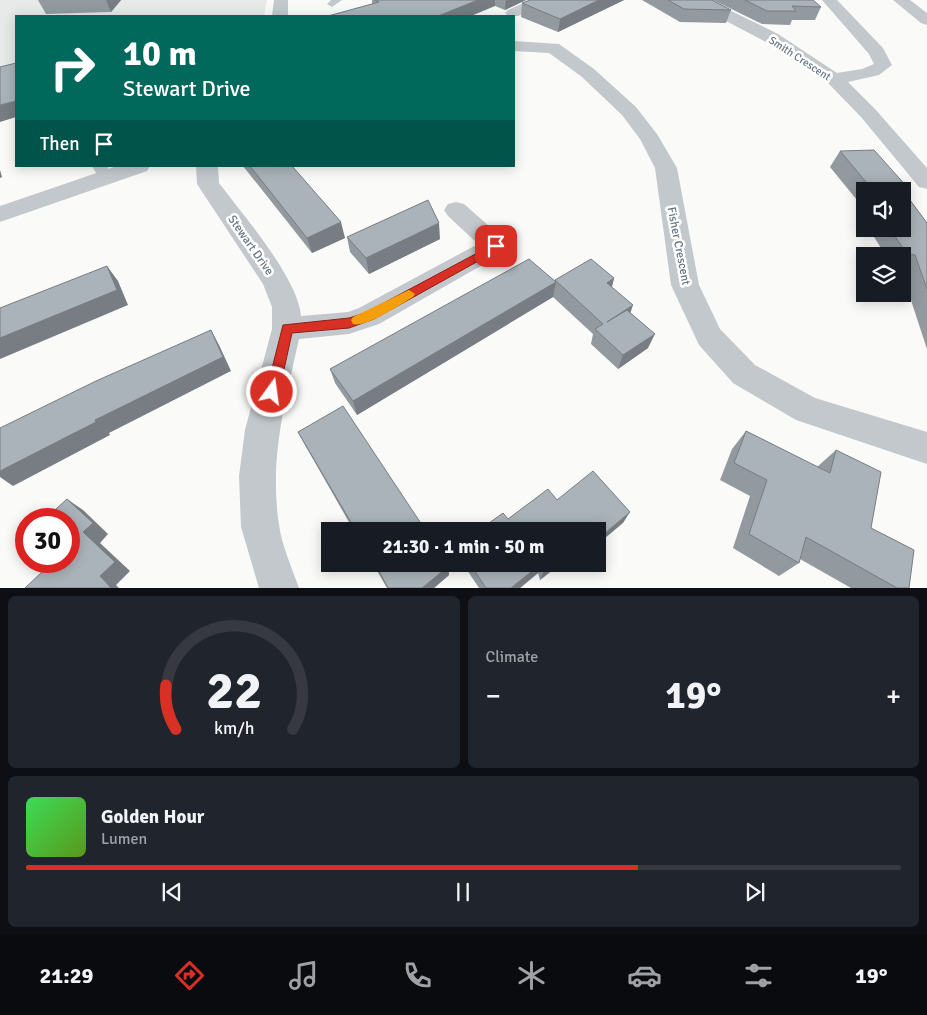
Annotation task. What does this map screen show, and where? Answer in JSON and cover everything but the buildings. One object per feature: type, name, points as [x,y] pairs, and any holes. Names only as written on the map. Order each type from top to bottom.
[{"type":"street","points":[[280,15],[281,0]]},
{"type":"street","points":[[513,14],[542,0]]},
{"type":"street","name":"Smith Crescent","points":[[697,0],[772,38],[834,80],[868,113],[927,182]]},
{"type":"street","points":[[829,0],[877,52],[883,65],[878,70],[834,80]]},
{"type":"street","points":[[900,0],[927,20]]},
{"type":"street","name":"Fisher Crescent","points":[[515,46],[553,48],[588,73],[628,112],[650,138],[666,168],[685,285],[709,337],[744,374],[807,410],[927,448]]},
{"type":"street","points":[[0,214],[102,171],[132,167]]},
{"type":"street","name":"Stewart Drive","points":[[207,167],[208,184],[276,281],[286,307],[287,329],[262,430],[257,476],[260,527],[279,588]]},
{"type":"street","points":[[287,329],[349,323],[369,316],[496,246],[456,210]]},
{"type":"shaded area","points":[[0,0],[267,0],[264,15],[15,15],[15,71],[0,74]]},
{"type":"slow traffic","points":[[357,320],[369,316],[409,294]]},
{"type":"route","points":[[272,392],[278,374],[287,329],[349,323],[369,316],[496,246]]}]
